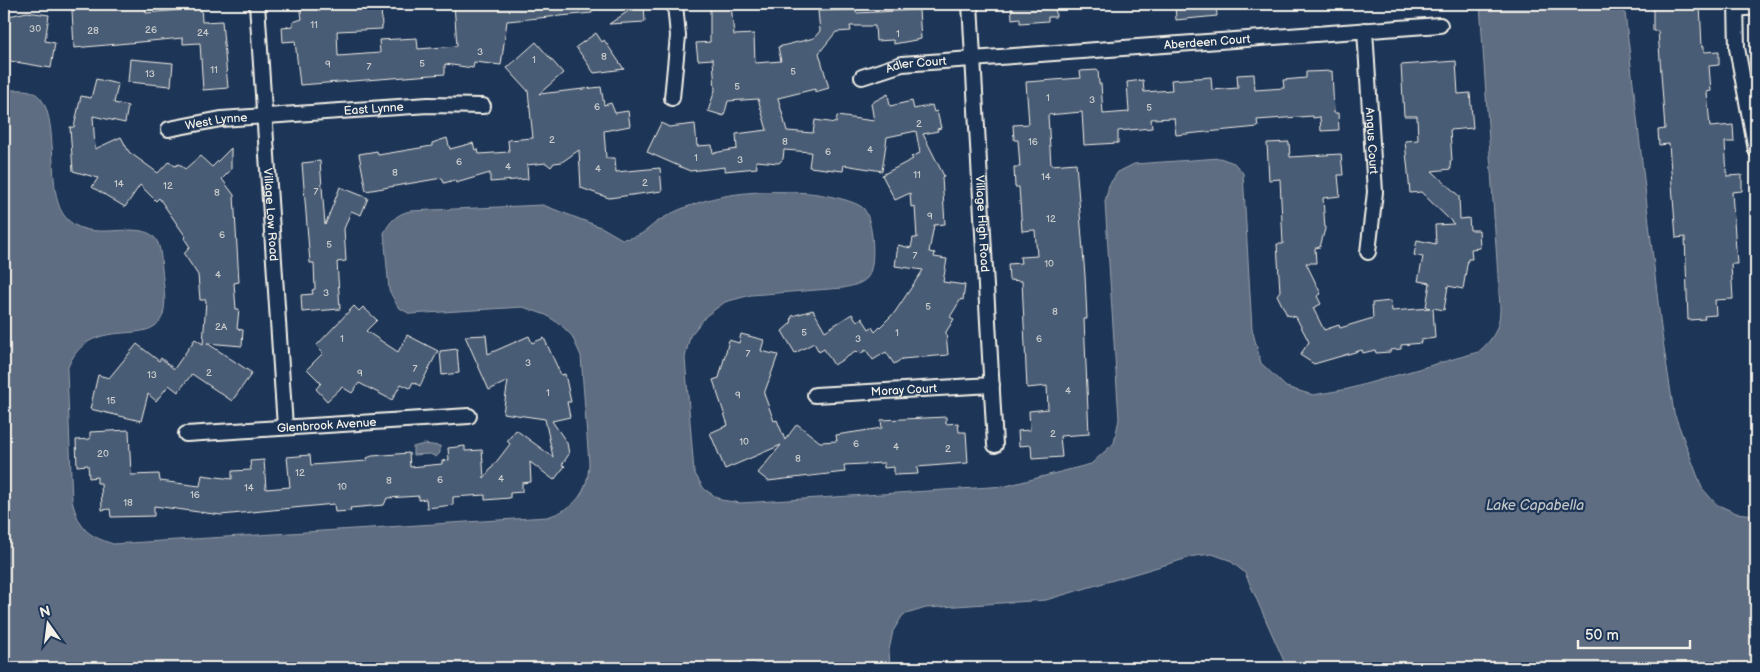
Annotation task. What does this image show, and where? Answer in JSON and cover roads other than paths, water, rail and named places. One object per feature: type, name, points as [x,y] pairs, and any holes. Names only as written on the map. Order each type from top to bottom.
[{"type":"street","name":"Village Low Road","points":[[257,4],[285,427]]},
{"type":"street","points":[[672,98],[678,36],[676,4]]},
{"type":"street","name":"Village High Road","points":[[970,4],[996,445]]},
{"type":"street","points":[[1756,7],[1736,6],[1737,48],[1756,150]]},
{"type":"street","name":"Aberdeen Court","points":[[972,58],[1440,25]]},
{"type":"street","name":"Angus Court","points":[[1365,30],[1375,192],[1368,252]]},
{"type":"street","name":"Adler Court","points":[[862,77],[902,64],[972,58]]},
{"type":"street","name":"East Lynne","points":[[264,116],[428,105],[483,106]]},
{"type":"street","name":"West Lynne","points":[[169,129],[221,119],[264,116]]},
{"type":"street","name":"Moray Court","points":[[815,395],[992,385]]},
{"type":"street","name":"Glenbrook Avenue","points":[[186,434],[469,416]]},
{"type":"water","name":"Lake Capabella","points":[[1480,4],[1624,4],[1661,328],[1674,413],[1702,488],[1716,504],[1736,513],[1756,515],[1756,668],[1287,668],[1245,573],[1229,560],[1212,554],[1195,556],[1046,600],[926,608],[903,615],[893,631],[889,650],[890,668],[769,668],[753,662],[653,668],[4,668],[4,91],[30,91],[40,98],[47,110],[55,184],[63,214],[73,224],[86,230],[141,231],[151,235],[158,243],[160,249],[165,303],[163,314],[157,325],[146,330],[119,333],[89,341],[77,352],[67,370],[72,501],[81,525],[85,530],[113,544],[547,517],[557,514],[578,498],[586,483],[589,463],[581,356],[572,336],[561,325],[546,315],[523,307],[410,314],[398,307],[389,290],[384,233],[394,219],[410,211],[543,205],[603,228],[622,239],[641,234],[671,213],[706,200],[735,194],[795,192],[814,194],[846,200],[864,209],[870,223],[873,244],[872,264],[867,278],[855,285],[843,288],[751,295],[725,302],[706,316],[690,336],[685,358],[694,472],[704,489],[721,500],[741,503],[1006,486],[1091,464],[1114,443],[1119,419],[1105,202],[1109,185],[1118,172],[1134,164],[1220,158],[1234,163],[1243,173],[1252,329],[1261,363],[1286,387],[1313,395],[1348,389],[1478,352],[1495,332],[1499,321],[1500,307]]},
{"type":"water","points":[[424,444],[440,446],[440,453],[436,457],[430,454],[413,455],[413,447]]}]
